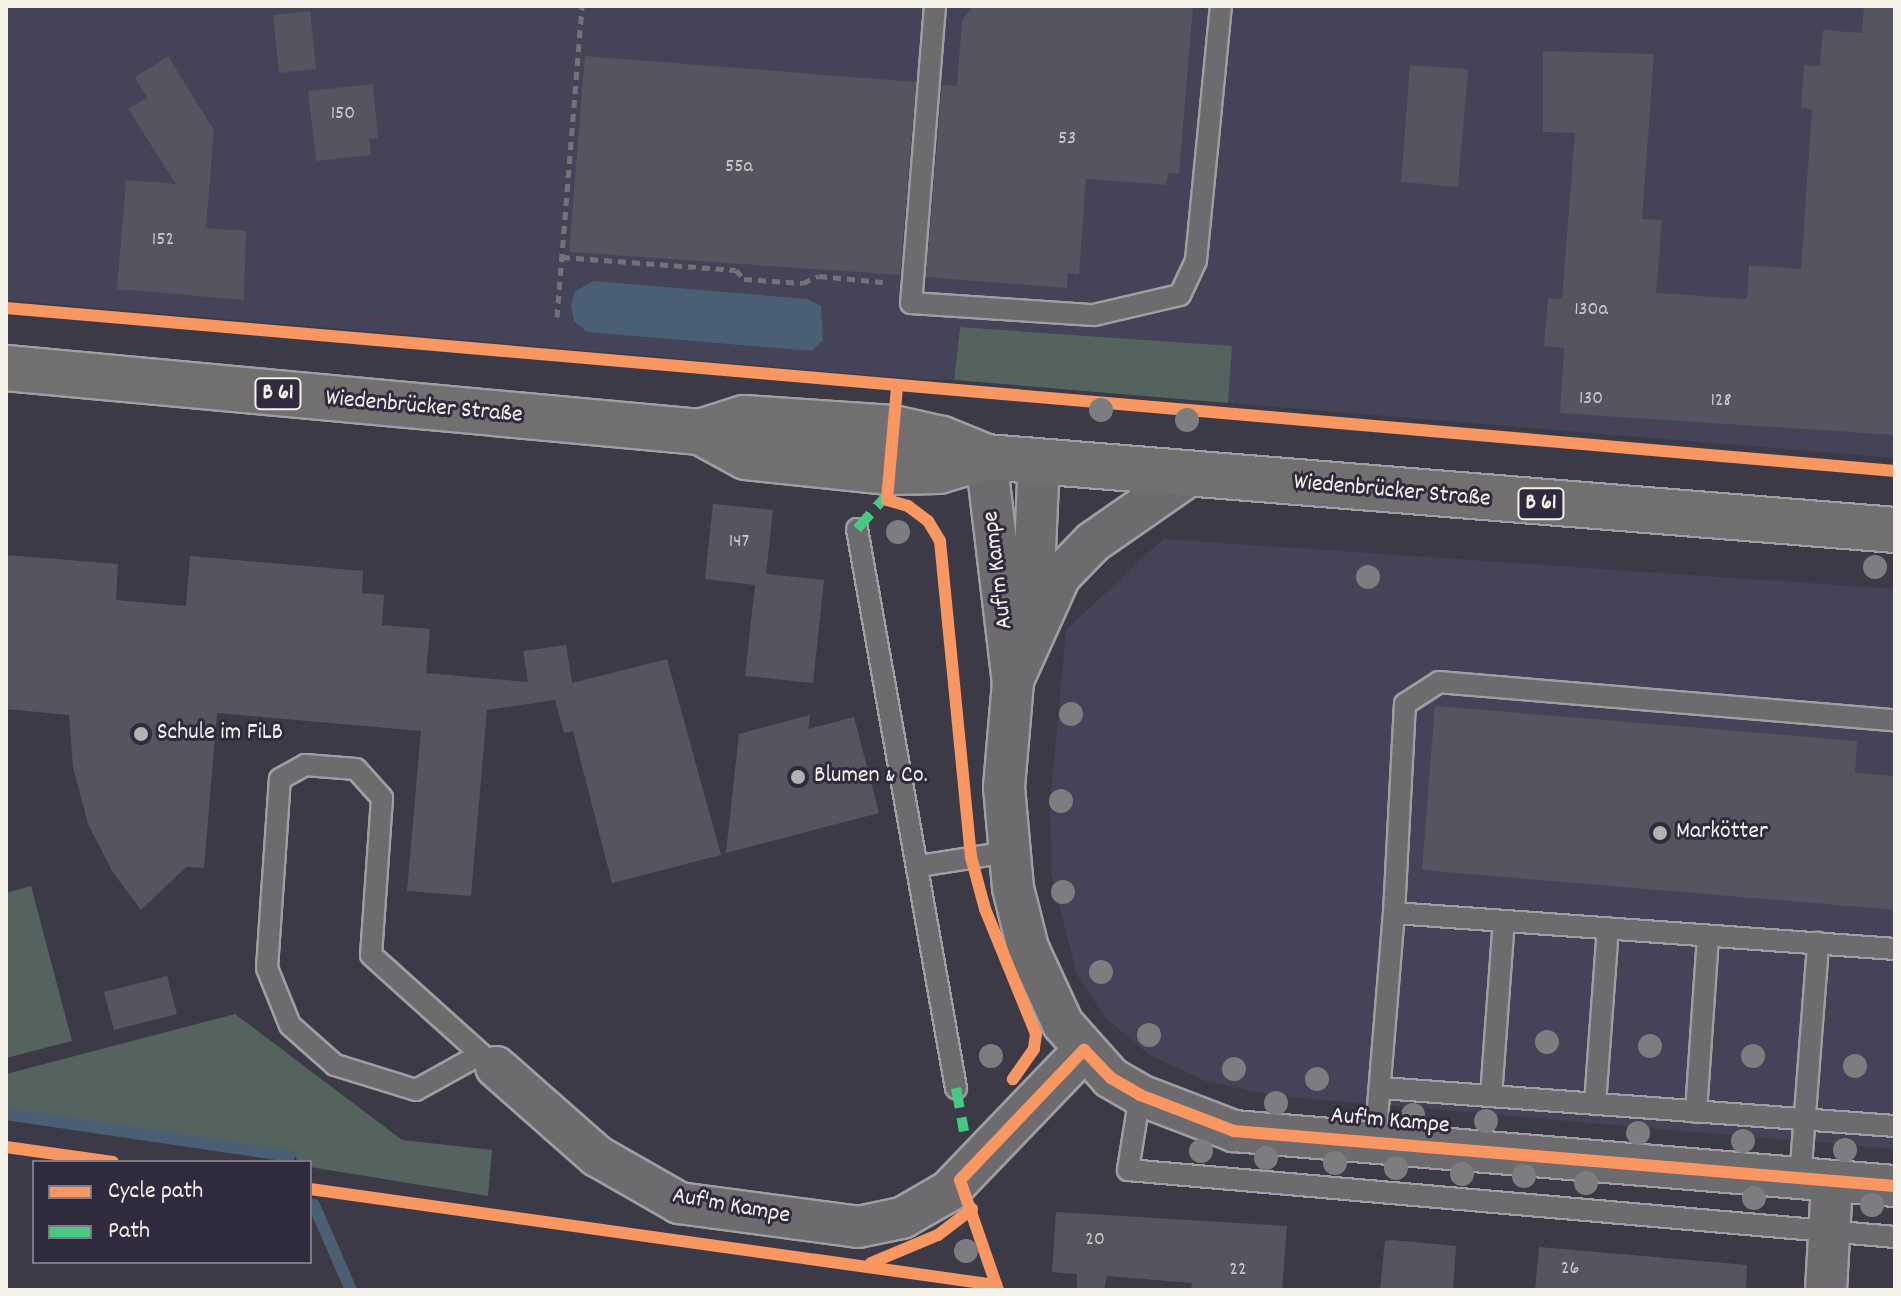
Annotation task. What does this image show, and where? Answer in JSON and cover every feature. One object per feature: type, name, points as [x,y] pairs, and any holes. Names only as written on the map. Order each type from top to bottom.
[{"type":"main road","name":"Wiedenbrücker Straße","points":[[6,368],[700,432],[744,418],[893,428],[942,439],[986,457],[1188,476],[1895,530]]},
{"type":"street","name":"Auf'm Kampe","points":[[986,457],[1013,682],[1004,787],[1007,852],[1028,948],[1063,1024],[1111,1078],[1140,1095],[1234,1131],[1895,1186]]},
{"type":"street","name":"Auf'm Kampe","points":[[1031,635],[1039,461]]},
{"type":"street","name":"Auf'm Kampe","points":[[1013,682],[1031,635],[1060,576],[1093,542],[1188,476]]},
{"type":"street","name":"Auf'm Kampe","points":[[489,1060],[597,1156],[635,1183],[679,1203],[858,1227],[902,1218],[949,1191],[1084,1050]]},
{"type":"street","points":[[1816,1180],[1830,1231],[1826,1290]]},
{"type":"lane","points":[[935,6],[916,285],[911,303],[1094,315],[1180,295],[1200,240],[1221,6]]},
{"type":"lane","points":[[857,529],[956,1088]]},
{"type":"lane","points":[[1375,1143],[1382,1088],[1394,913],[1405,704],[1439,682],[1895,720]]},
{"type":"lane","points":[[305,765],[356,769],[382,798],[371,955],[489,1060],[416,1090],[335,1065],[290,1025],[267,968],[280,779],[305,765]]},
{"type":"lane","points":[[919,866],[1007,852]]},
{"type":"lane","points":[[1394,913],[1895,949]]},
{"type":"lane","points":[[1491,1096],[1504,921]]},
{"type":"lane","points":[[1595,1104],[1608,928]]},
{"type":"lane","points":[[1696,1112],[1708,936]]},
{"type":"lane","points":[[1816,1180],[1804,1119],[1818,943]]},
{"type":"lane","points":[[1382,1088],[1895,1126]]},
{"type":"lane","points":[[1140,1095],[1128,1170],[1895,1237]]},
{"type":"path","points":[[557,317],[582,6]]},
{"type":"path","points":[[562,257],[736,270],[744,279],[803,283],[819,276],[916,285]]},
{"type":"shaded area","points":[[6,6],[1895,6],[1895,458],[1228,403],[1231,346],[960,327],[954,380],[915,379],[6,300]]},
{"type":"shaded area","points":[[594,281],[807,299],[821,306],[823,340],[812,351],[587,332],[574,321],[571,305],[575,291]]},
{"type":"shaded area","points":[[960,327],[1232,346],[1228,403],[954,380]]},
{"type":"shaded area","points":[[1163,539],[1895,589],[1895,1149],[1277,1096],[1205,1081],[1148,1054],[1106,1018],[1077,975],[1051,872],[1050,805],[1066,630]]},
{"type":"shaded area","points":[[31,886],[72,1041],[6,1058],[6,893]]},
{"type":"shaded area","points":[[235,1014],[402,1140],[492,1150],[488,1196],[312,1167],[312,1160],[297,1160],[293,1151],[6,1109],[6,1074]]},
{"type":"building","points":[[973,6],[1193,6],[1179,174],[1168,173],[1166,185],[1086,179],[1079,274],[1068,273],[1067,288],[926,277],[942,85],[957,86],[962,21]]},
{"type":"building","points":[[1864,6],[1895,6],[1895,435],[1560,413],[1564,348],[1544,346],[1548,298],[1562,299],[1575,133],[1543,132],[1543,51],[1654,54],[1642,219],[1662,220],[1656,293],[1747,299],[1749,265],[1801,269],[1812,109],[1801,108],[1804,65],[1820,66],[1823,30],[1862,33]]},
{"type":"building","points":[[310,11],[316,69],[279,73],[273,15]]},
{"type":"building","points":[[168,56],[214,130],[206,228],[246,231],[244,300],[117,289],[126,180],[176,184],[128,109],[147,98],[135,77]]},
{"type":"building","points":[[585,56],[916,82],[900,275],[569,252]]},
{"type":"building","points":[[1410,65],[1468,69],[1458,187],[1401,182]]},
{"type":"building","points":[[373,84],[378,138],[369,139],[371,155],[316,161],[308,91]]},
{"type":"building","points":[[713,504],[773,510],[766,574],[824,580],[813,683],[745,676],[755,585],[705,579]]},
{"type":"building","name":"Schule im FiLB","points":[[6,555],[118,564],[116,600],[186,606],[190,556],[363,571],[362,593],[384,595],[382,625],[430,629],[426,673],[528,682],[523,651],[566,645],[572,683],[667,659],[721,855],[612,883],[573,731],[564,733],[555,700],[487,710],[471,896],[407,891],[421,731],[217,713],[204,868],[186,867],[141,910],[112,871],[88,824],[73,767],[69,715],[6,709]]},
{"type":"building","name":"Markötter","points":[[1435,706],[1857,741],[1855,773],[1895,776],[1895,910],[1422,870]]},
{"type":"building","name":"Blumen & Co.","points":[[810,715],[808,729],[854,717],[879,813],[726,853],[739,734]]},
{"type":"building","points":[[167,976],[177,1014],[114,1030],[104,992]]},
{"type":"building","points":[[1056,1212],[1287,1226],[1282,1290],[1191,1290],[1192,1283],[1107,1276],[1104,1290],[1077,1290],[1077,1274],[1052,1272]]},
{"type":"building","points":[[1385,1241],[1456,1246],[1453,1290],[1380,1290]]},
{"type":"building","points":[[1539,1247],[1747,1265],[1746,1290],[1535,1290]]},
{"type":"waterway","points":[[6,1114],[289,1156]]},
{"type":"waterway","points":[[314,1205],[351,1290]]},
{"type":"marked path","points":[[857,529],[887,495]]},
{"type":"marked path","points":[[956,1088],[964,1131]]},
{"type":"cycle path","points":[[6,308],[1895,471]]},
{"type":"cycle path","points":[[897,387],[887,500],[908,506],[928,521],[940,541],[971,857],[985,909],[1036,1034],[1034,1049],[1013,1079]]},
{"type":"cycle path","points":[[998,1290],[960,1180],[1084,1050],[1111,1078],[1140,1095],[1234,1131],[1895,1186]]},
{"type":"cycle path","points":[[6,1147],[99,1160]]},
{"type":"cycle path","points":[[312,1189],[996,1285]]},
{"type":"cycle path","points":[[871,1263],[938,1235],[972,1209]]},
{"type":"place","name":"Schule im FiLB","points":[[141,734]]},
{"type":"place","name":"Blumen & Co.","points":[[798,777]]},
{"type":"place","name":"Markötter","points":[[1660,833]]}]
